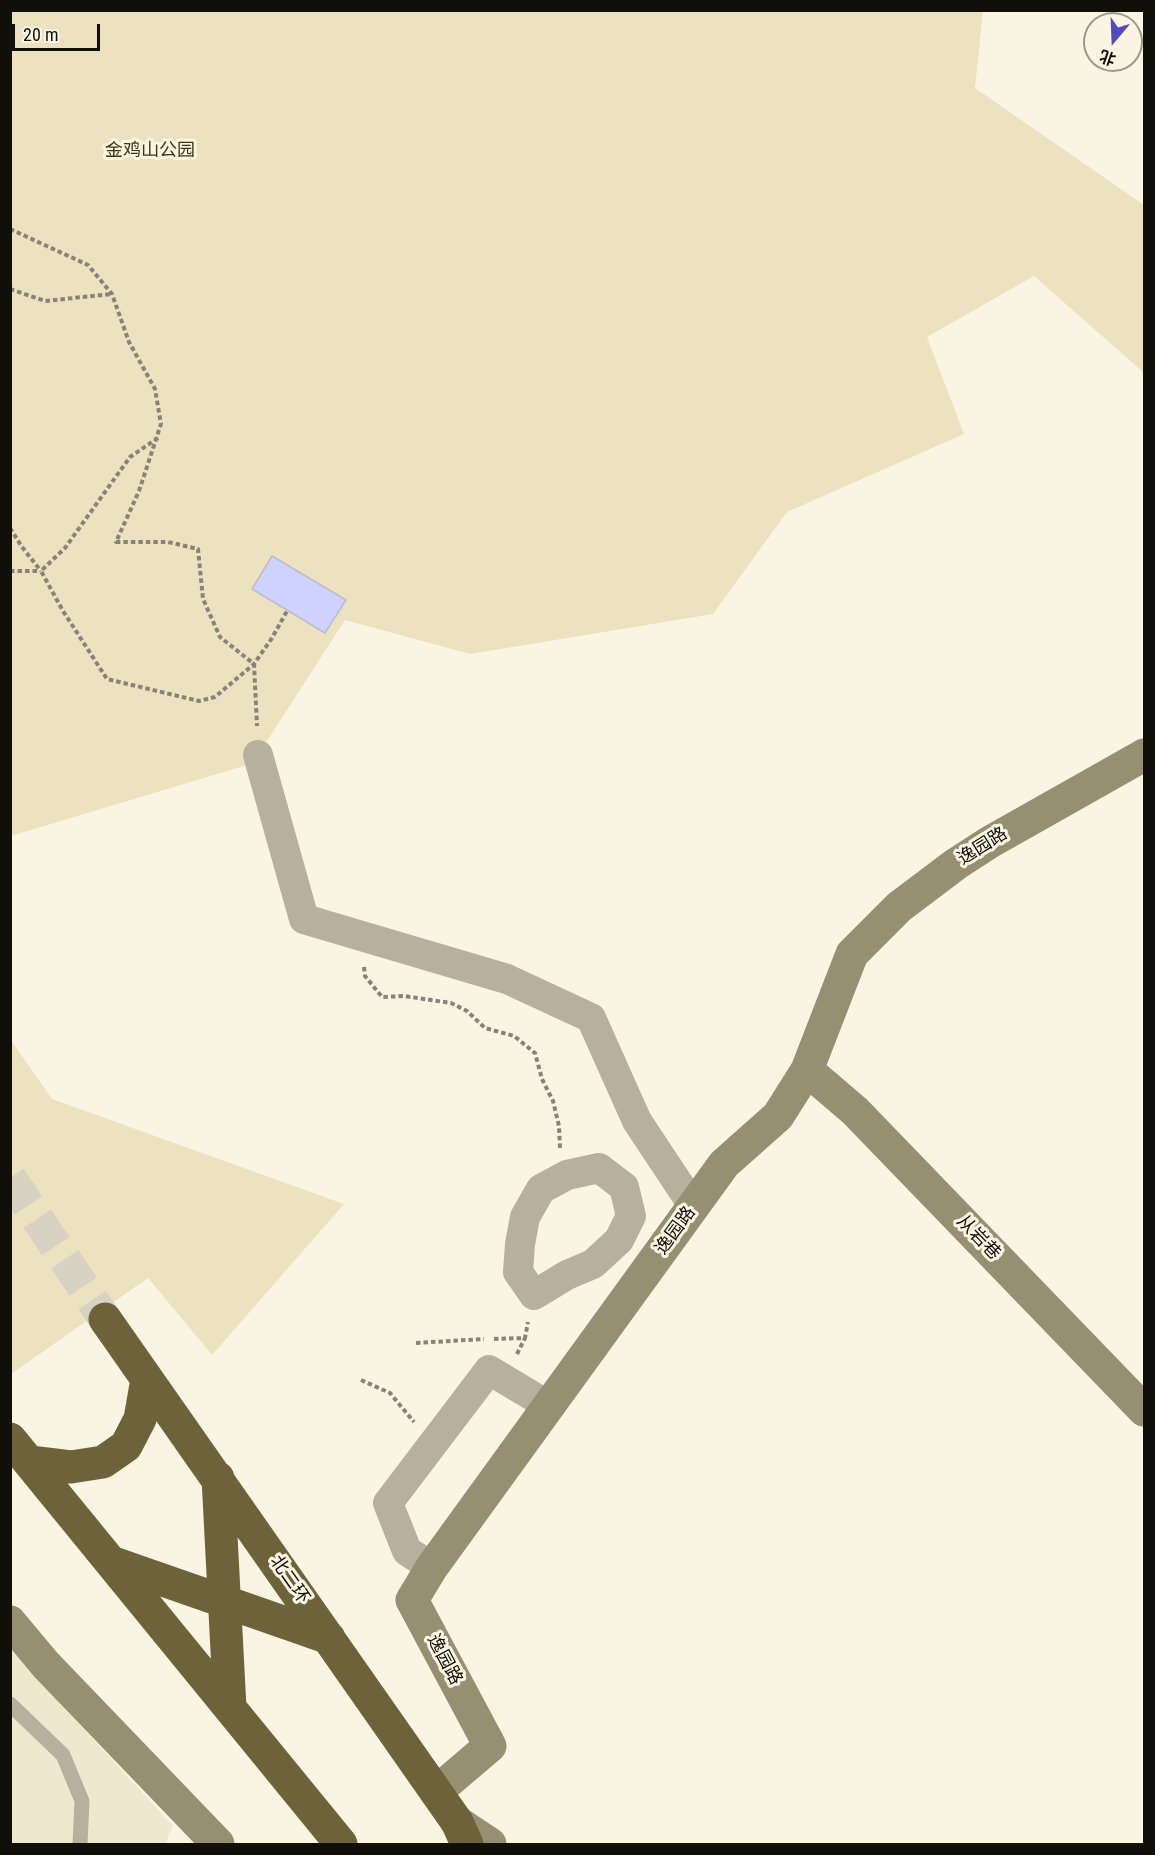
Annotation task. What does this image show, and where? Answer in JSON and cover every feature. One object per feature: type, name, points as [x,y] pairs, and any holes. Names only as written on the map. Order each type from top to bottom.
[{"type":"highway","name":"北二环","points":[[105,1319],[218,1478],[462,1833]]},
{"type":"highway","points":[[20,1451],[71,1467],[103,1462],[126,1446],[140,1419],[147,1379]]},
{"type":"highway","points":[[20,1451],[341,1845]]},
{"type":"highway","points":[[218,1478],[230,1708]]},
{"type":"highway","points":[[111,1562],[329,1638]]},
{"type":"street","points":[[258,755],[304,919],[507,979],[591,1018],[637,1121],[694,1207]]},
{"type":"street","name":"逸园路","points":[[436,1792],[490,1746],[412,1600],[432,1567],[724,1164],[778,1116],[807,1070],[852,954],[899,908],[956,864],[990,842],[1144,755]]},
{"type":"street","name":"从岩巷","points":[[807,1070],[855,1111],[1144,1410]]},
{"type":"street","points":[[598,1168],[624,1187],[631,1216],[619,1240],[593,1264],[567,1275],[534,1295],[518,1272],[525,1217],[541,1189],[567,1174],[598,1168]]},
{"type":"street","points":[[432,1567],[407,1551],[388,1503],[489,1370],[549,1406]]},
{"type":"street","points":[[10,1622],[46,1665],[218,1845]]},
{"type":"street","points":[[462,1833],[490,1845]]},
{"type":"lane","points":[[10,1704],[63,1755],[82,1801],[80,1845]]},
{"type":"path","points":[[10,229],[88,265],[112,294],[129,342],[155,389],[161,424],[139,491],[116,542],[168,542],[198,549],[203,599],[220,637],[254,664],[258,755]]},
{"type":"path","points":[[10,289],[45,301],[112,294]]},
{"type":"path","points":[[10,571],[41,570],[65,548],[130,457],[158,438]]},
{"type":"path","points":[[10,528],[41,570],[63,611],[107,679],[199,701],[215,697],[254,664],[287,611]]},
{"type":"path","points":[[366,937],[363,955],[365,976],[382,997],[404,996],[451,1003],[467,1011],[485,1029],[513,1036],[535,1053],[542,1078],[553,1101],[559,1126],[560,1155],[567,1174]]},
{"type":"path","points":[[416,1343],[525,1338],[534,1295]]},
{"type":"path","points":[[361,1380],[390,1393],[410,1418],[435,1441]]},
{"type":"shaded area","points":[[10,1649],[173,1826],[165,1844],[11,1844]]},
{"type":"green space","name":"金鸡山公园","points":[[11,11],[983,11],[975,88],[1144,205],[1144,373],[1034,276],[927,337],[964,434],[787,512],[713,614],[470,654],[345,620],[258,755],[247,765],[11,836]]},
{"type":"green space","points":[[10,1039],[52,1099],[344,1204],[212,1355],[148,1278],[11,1374]]},
{"type":"building","points":[[272,556],[346,600],[325,633],[252,589]]},
{"type":"tunnel","points":[[10,1178],[105,1319]]}]
